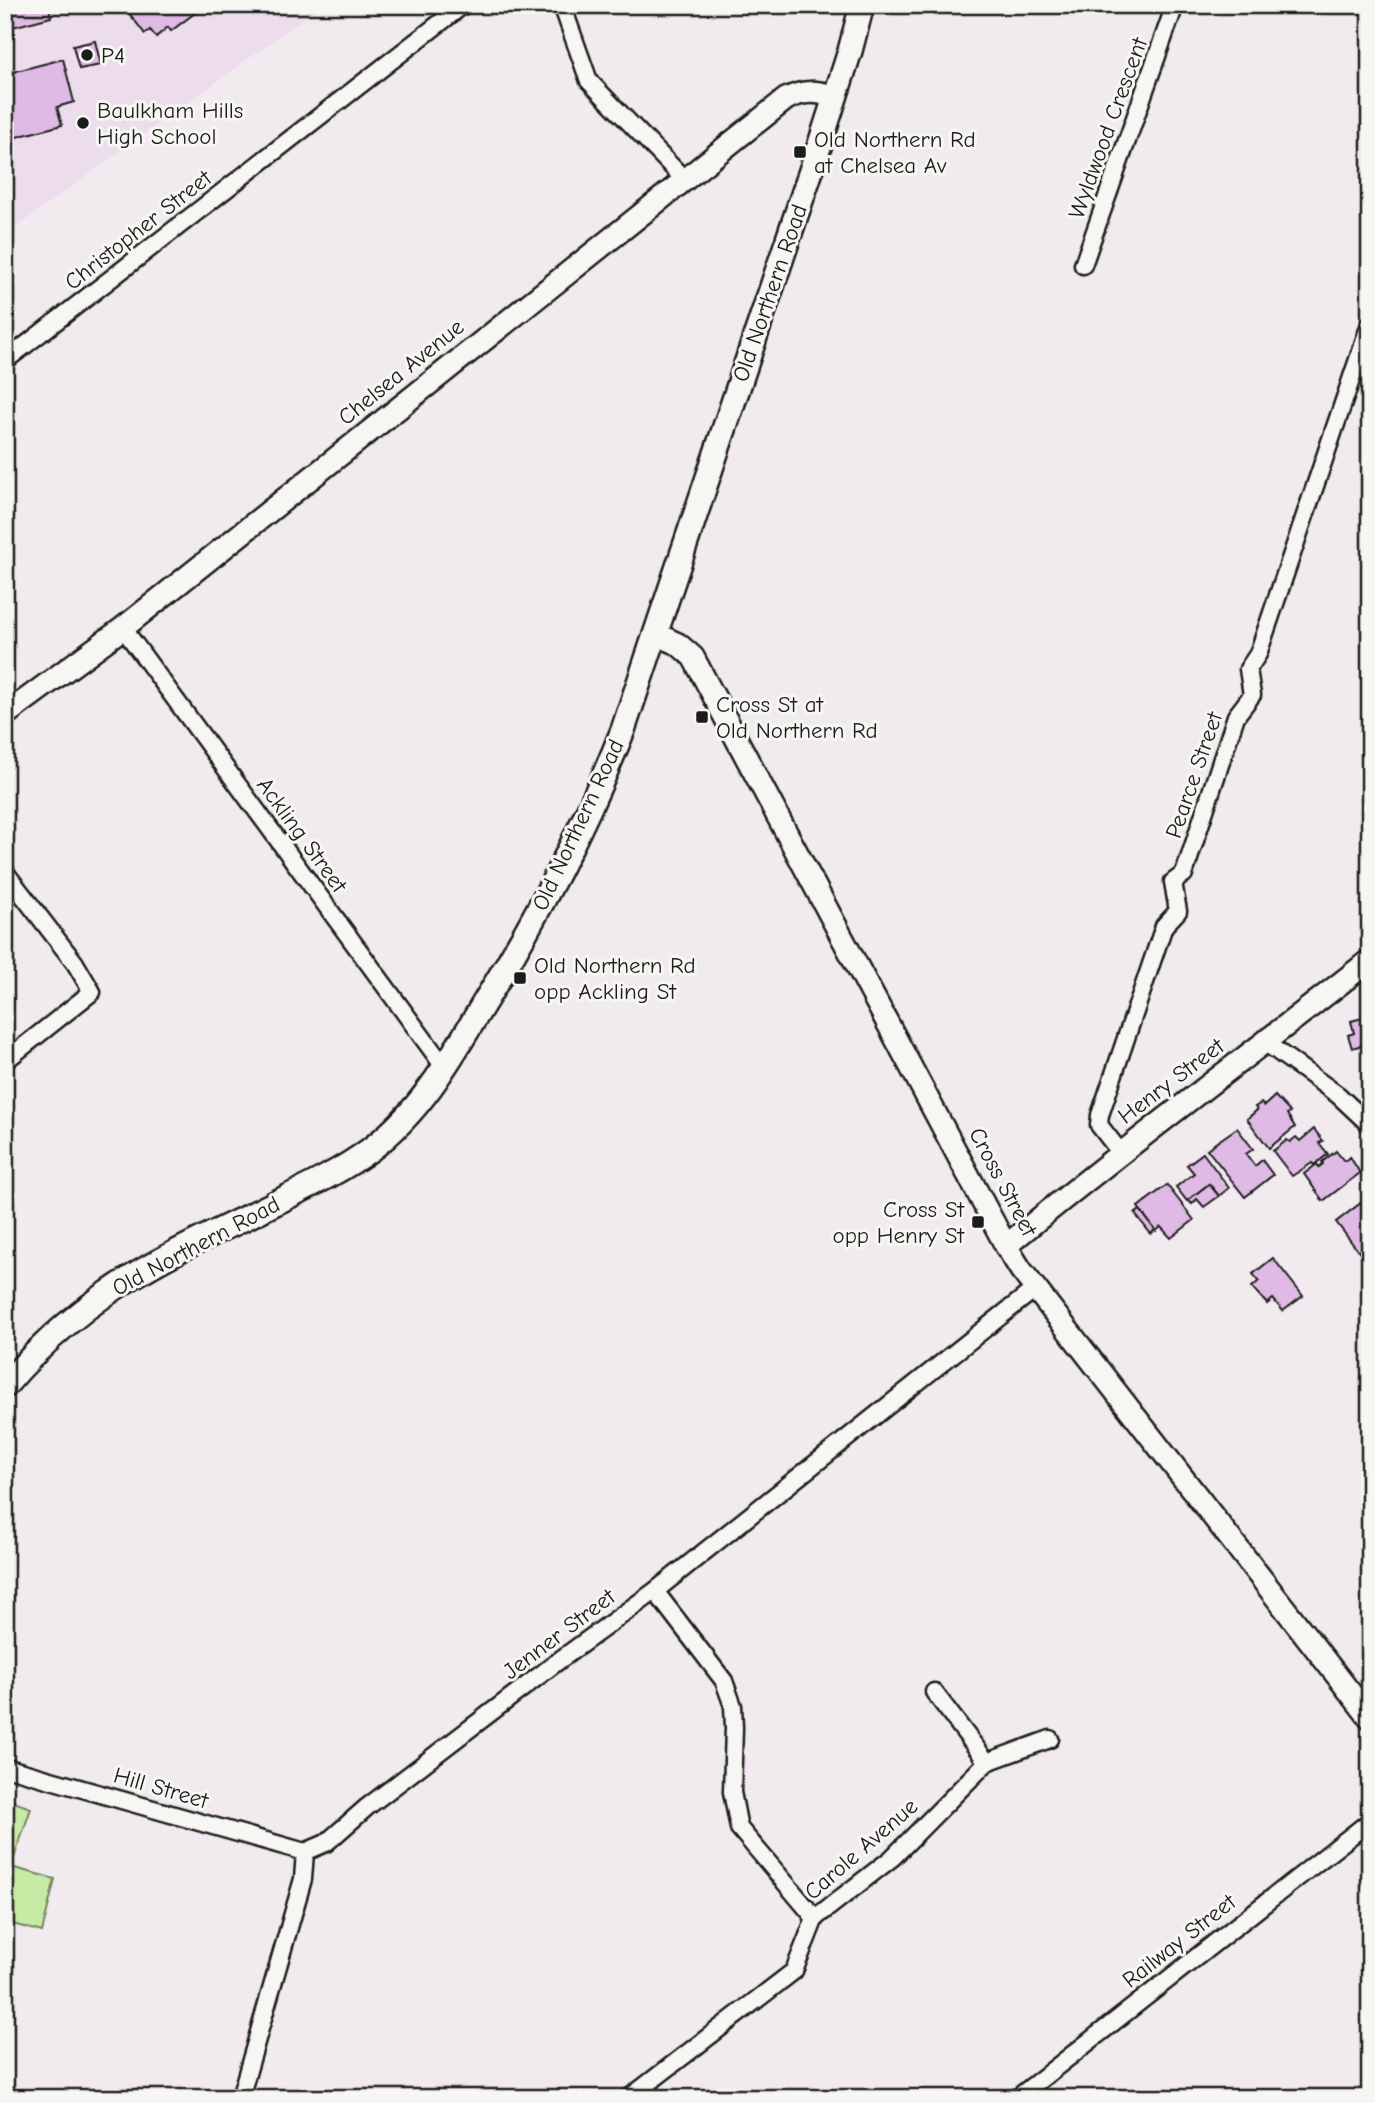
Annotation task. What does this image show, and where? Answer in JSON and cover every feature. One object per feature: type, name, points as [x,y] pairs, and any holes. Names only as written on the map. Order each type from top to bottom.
[{"type":"main road","name":"Old Northern Road","points":[[5,1386],[56,1334],[93,1304],[143,1270],[329,1176],[370,1150],[396,1129],[445,1068],[562,867],[594,801],[623,730],[835,97],[862,5]]},
{"type":"street","name":"Christopher Street","points":[[5,361],[463,5]]},
{"type":"street","points":[[562,5],[589,81],[684,179]]},
{"type":"street","name":"Wyldwood Crescent","points":[[1083,265],[1175,5]]},
{"type":"street","name":"Chelsea Avenue","points":[[5,715],[123,628],[786,99],[806,92],[835,97]]},
{"type":"street","name":"Pearce Street","points":[[1119,1152],[1099,1125],[1100,1115],[1164,926],[1178,911],[1173,882],[1184,874],[1237,716],[1252,695],[1248,669],[1258,654],[1370,324]]},
{"type":"street","name":"Ackling Street","points":[[123,628],[445,1068]]},
{"type":"street","name":"Cross Street","points":[[656,635],[684,648],[698,666],[1006,1247],[1035,1288],[1370,1717]]},
{"type":"street","points":[[5,872],[75,963],[92,992],[5,1061]]},
{"type":"street","name":"Henry Street","points":[[1006,1247],[1119,1152],[1266,1043],[1370,960]]},
{"type":"street","points":[[1266,1043],[1338,1095],[1370,1125]]},
{"type":"street","name":"Jenner Street","points":[[305,1852],[326,1843],[367,1807],[655,1591],[1035,1288]]},
{"type":"street","points":[[655,1591],[724,1681],[733,1706],[732,1791],[739,1828],[815,1918]]},
{"type":"street","points":[[934,1692],[987,1762]]},
{"type":"street","name":"Carole Avenue","points":[[629,2098],[794,1971],[815,1918],[892,1858],[987,1762],[1050,1739]]},
{"type":"street","name":"Hill Street","points":[[5,1767],[305,1852]]},
{"type":"street","name":"Railway Street","points":[[1017,2098],[1370,1821]]},
{"type":"street","points":[[240,2098],[303,1879],[305,1852]]},
{"type":"shaded area","name":"Baulkham Hills High School","points":[[5,5],[322,5],[5,235]]},
{"type":"green space","points":[[5,1799],[31,1808],[11,1867],[55,1879],[42,1932],[5,1922]]},
{"type":"building","points":[[5,5],[49,5],[51,17],[5,29]]},
{"type":"building","points":[[123,5],[204,6],[171,31],[168,27],[156,37],[150,30],[145,34]]},
{"type":"building","name":"P4","points":[[95,41],[101,65],[79,69],[73,46]]},
{"type":"building","points":[[63,59],[74,102],[57,107],[62,125],[5,140],[5,74]]},
{"type":"building","points":[[1366,1017],[1370,1029],[1370,1057],[1366,1044],[1352,1048],[1348,1035],[1354,1033],[1351,1021]]},
{"type":"building","points":[[1275,1096],[1290,1112],[1287,1114],[1295,1127],[1269,1148],[1247,1119],[1257,1110],[1255,1107],[1261,1103],[1264,1106]]},
{"type":"building","points":[[1237,1128],[1253,1149],[1246,1154],[1255,1166],[1262,1160],[1273,1175],[1245,1197],[1207,1149]]},
{"type":"building","points":[[1314,1129],[1323,1141],[1319,1143],[1328,1154],[1292,1176],[1273,1151],[1287,1140],[1290,1142],[1296,1137],[1300,1141]]},
{"type":"building","points":[[1336,1151],[1344,1161],[1350,1157],[1360,1173],[1323,1201],[1304,1174],[1317,1164],[1319,1167]]},
{"type":"building","points":[[1203,1153],[1229,1188],[1219,1196],[1209,1184],[1187,1201],[1176,1187],[1194,1173],[1187,1165]]},
{"type":"building","points":[[1209,1184],[1219,1196],[1204,1207],[1197,1199],[1192,1204],[1188,1200]]},
{"type":"building","points":[[1167,1185],[1194,1220],[1171,1238],[1161,1227],[1156,1231],[1138,1207]]},
{"type":"building","points":[[1366,1199],[1370,1204],[1370,1243],[1359,1252],[1336,1222]]},
{"type":"building","points":[[1140,1210],[1155,1230],[1151,1234],[1135,1214]]},
{"type":"building","points":[[1370,1243],[1370,1260],[1366,1262],[1359,1252]]},
{"type":"building","points":[[1273,1258],[1303,1296],[1283,1311],[1273,1299],[1267,1304],[1252,1287],[1259,1281],[1253,1274]]},
{"type":"place","name":"P4","points":[[87,55]]},
{"type":"place","name":"Baulkham Hills High School","points":[[83,123]]},
{"type":"place","name":"Old Northern Rd at Chelsea Av","points":[[800,152]]},
{"type":"place","name":"Cross St at Old Northern Rd","points":[[702,717]]},
{"type":"place","name":"Old Northern Rd opp Ackling St","points":[[520,978]]},
{"type":"place","name":"Cross St opp Henry St","points":[[978,1222]]}]
